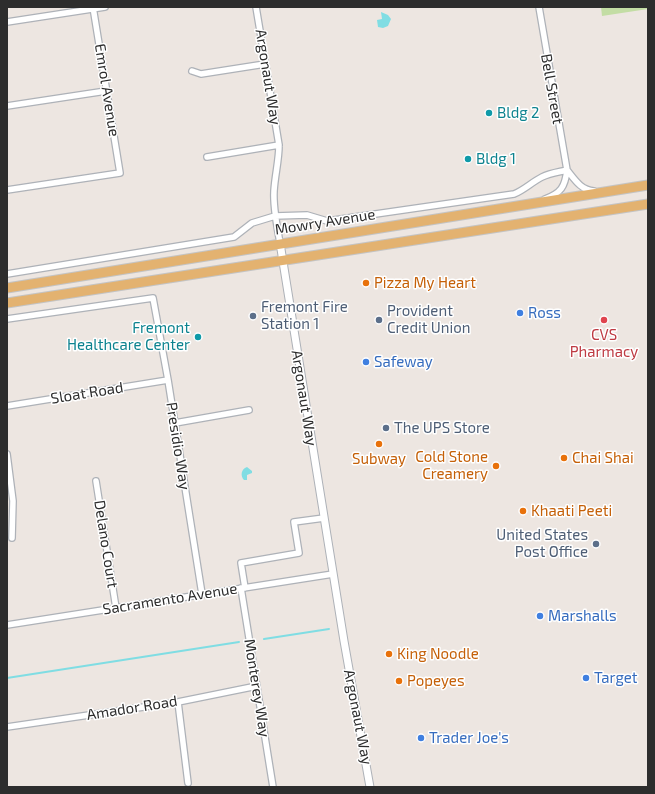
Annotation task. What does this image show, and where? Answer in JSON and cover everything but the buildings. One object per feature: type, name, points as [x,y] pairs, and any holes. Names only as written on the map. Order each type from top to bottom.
[{"type":"main road","name":"Mowry Avenue","points":[[7,288],[648,185]]},
{"type":"main road","points":[[7,304],[648,204]]},
{"type":"street","points":[[7,22],[105,7]]},
{"type":"street","name":"Argonaut Way","points":[[256,7],[279,144],[279,159],[274,192],[275,216],[332,574],[370,787]]},
{"type":"street","name":"Bell Street","points":[[524,205],[537,202],[557,193],[562,189],[566,181],[567,170],[539,7]]},
{"type":"street","name":"Emrol Avenue","points":[[7,190],[120,173],[93,8]]},
{"type":"street","points":[[192,71],[201,74],[265,64]]},
{"type":"street","points":[[7,106],[106,91]]},
{"type":"street","points":[[207,157],[279,144]]},
{"type":"street","name":"Bell Street","points":[[567,170],[580,186],[586,189],[592,191],[616,190]]},
{"type":"street","name":"Mowry Avenue","points":[[7,274],[234,237],[252,223],[275,216],[307,215],[327,221],[514,194],[522,191],[547,174],[567,170]]},
{"type":"street","name":"Presidio Way","points":[[7,319],[153,298],[168,380],[202,594]]},
{"type":"street","name":"Sloat Road","points":[[7,406],[168,380]]},
{"type":"street","points":[[175,424],[249,410]]},
{"type":"street","points":[[7,454],[13,501],[12,538]]},
{"type":"street","name":"Delano Court","points":[[96,481],[116,608]]},
{"type":"street","name":"Monterey Way","points":[[274,787],[257,686],[243,588],[241,563],[299,553],[294,522],[324,518]]},
{"type":"street","name":"Sacramento Avenue","points":[[7,625],[332,574]]},
{"type":"street","name":"Amador Road","points":[[7,727],[178,702],[257,686]]},
{"type":"street","points":[[178,702],[188,783]]},
{"type":"green space","points":[[601,7],[648,7],[648,9],[602,16]]},
{"type":"water","points":[[381,12],[388,15],[391,19],[388,26],[383,28],[378,27],[377,20],[382,19]]},
{"type":"water","points":[[247,467],[252,471],[252,473],[247,475],[247,480],[244,480],[242,473],[243,469]]},
{"type":"waterway","points":[[264,639],[329,629]]},
{"type":"waterway","points":[[7,678],[239,642]]},
{"type":"place","name":"Bldg 2","points":[[489,113]]},
{"type":"place","name":"Bldg 1","points":[[468,159]]},
{"type":"place","name":"Pizza My Heart","points":[[366,283]]},
{"type":"place","name":"Ross","points":[[520,313]]},
{"type":"place","name":"Fremont Fire Station 1","points":[[253,316]]},
{"type":"place","name":"Provident Credit Union","points":[[379,320]]},
{"type":"place","name":"CVS Pharmacy","points":[[604,320]]},
{"type":"place","name":"Fremont Healthcare Center","points":[[198,337]]},
{"type":"place","name":"Safeway","points":[[366,362]]},
{"type":"place","name":"The UPS Store","points":[[386,428]]},
{"type":"place","name":"Subway","points":[[379,444]]},
{"type":"place","name":"Chai Shai","points":[[564,458]]},
{"type":"place","name":"Cold Stone Creamery","points":[[496,466]]},
{"type":"place","name":"Khaati Peeti","points":[[523,511]]},
{"type":"place","name":"United States Post Office","points":[[596,544]]},
{"type":"place","name":"Marshalls","points":[[540,616]]},
{"type":"place","name":"King Noodle","points":[[389,654]]},
{"type":"place","name":"Target","points":[[586,678]]},
{"type":"place","name":"Popeyes","points":[[399,681]]},
{"type":"place","name":"Trader Joe's","points":[[421,738]]}]
